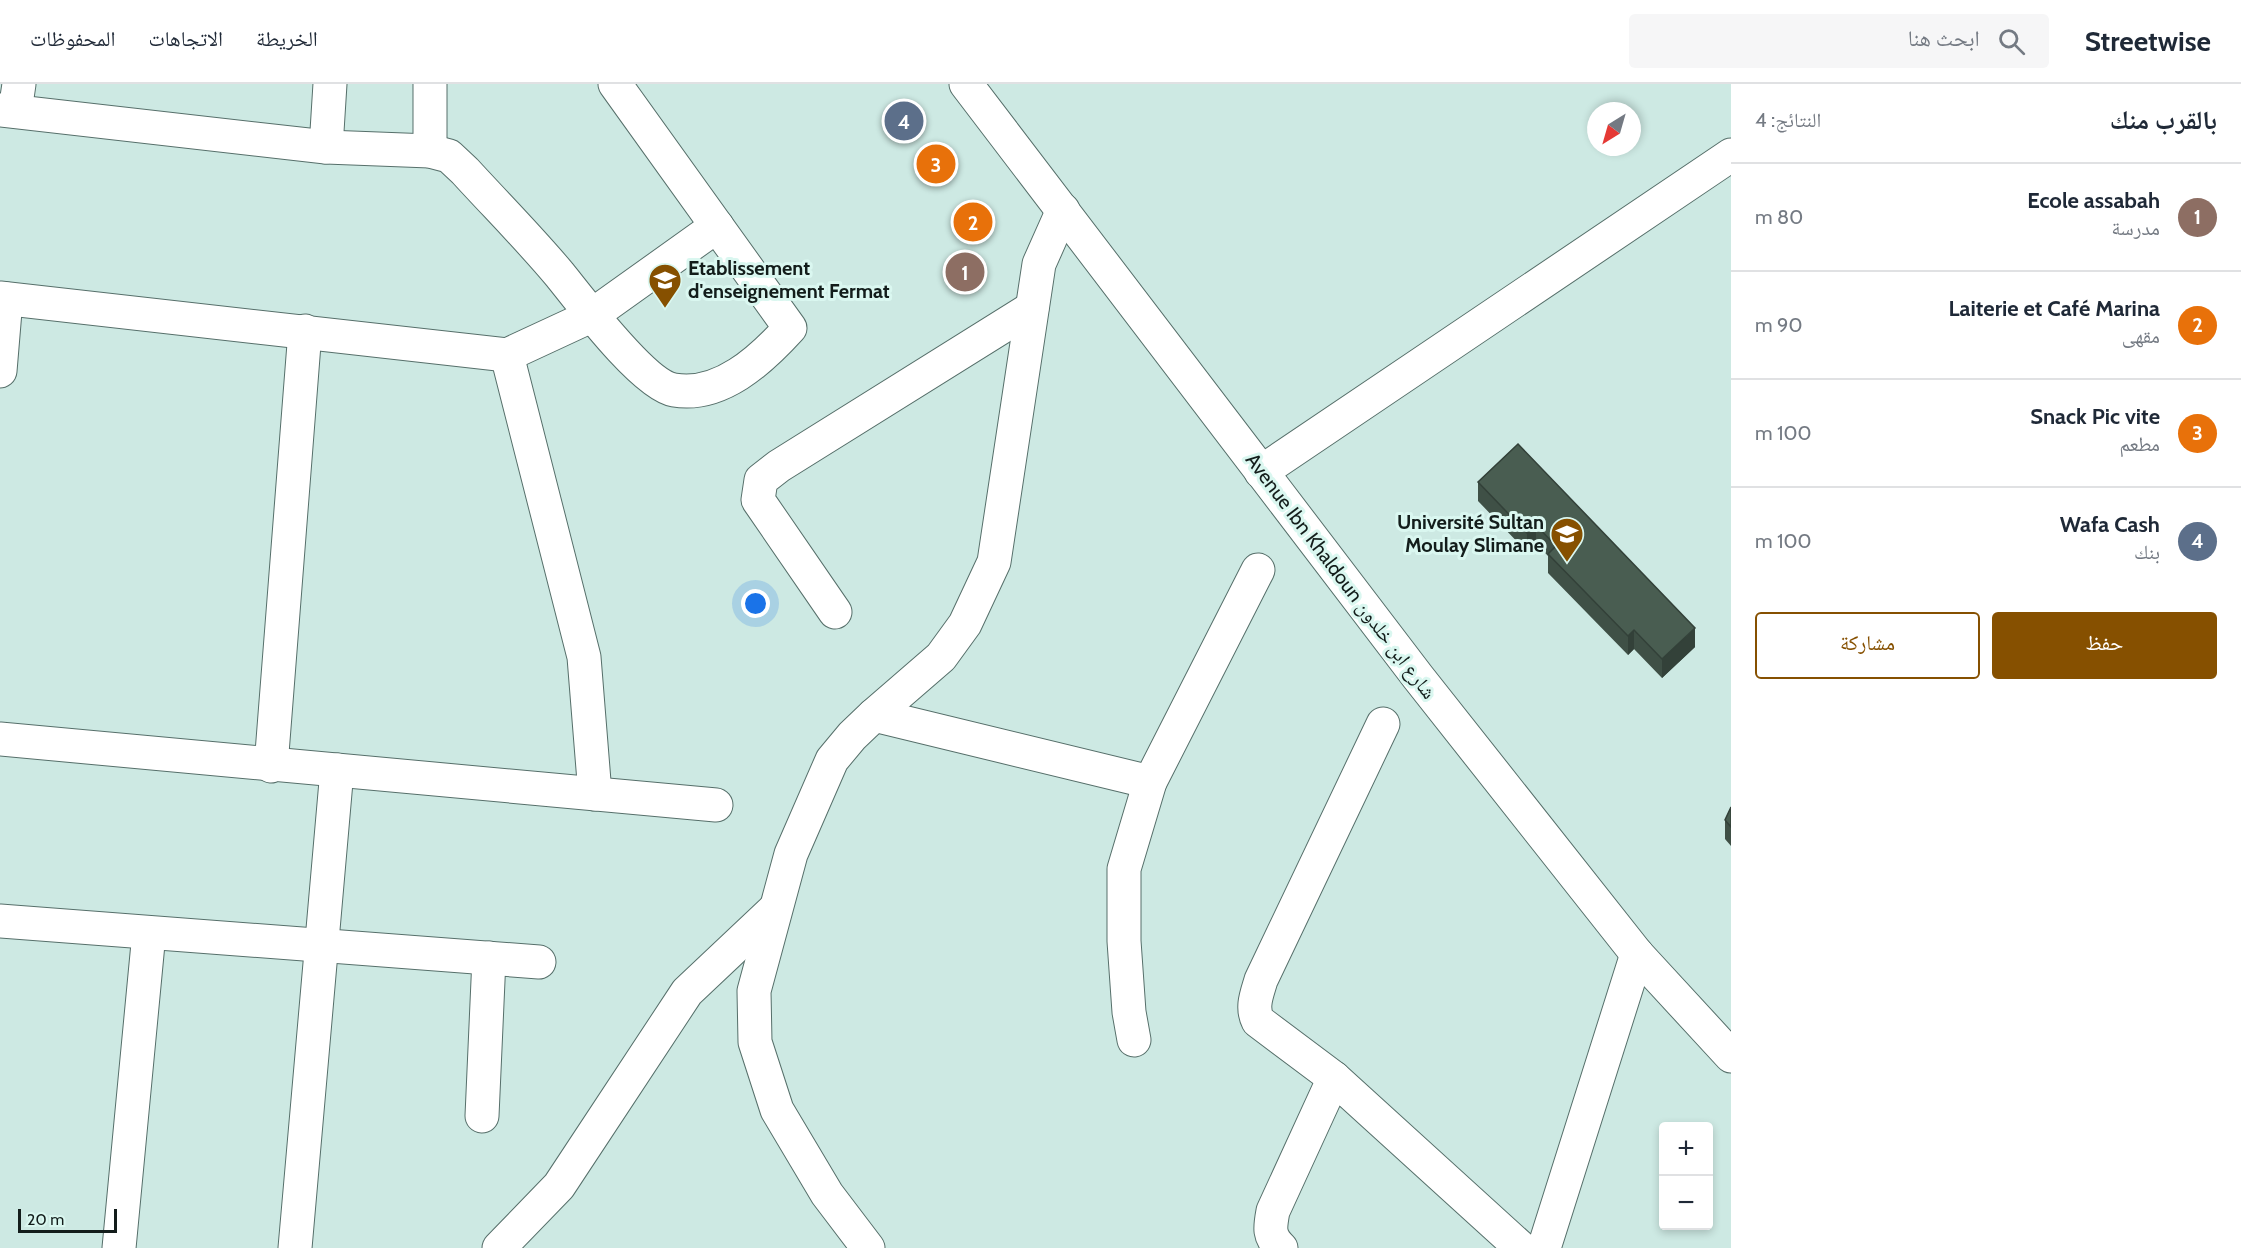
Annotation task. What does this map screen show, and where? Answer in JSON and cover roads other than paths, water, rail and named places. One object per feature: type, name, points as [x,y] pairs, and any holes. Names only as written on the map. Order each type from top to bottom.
[{"type":"street","points":[[326,147],[330,84]]},
{"type":"street","points":[[430,84],[430,151]]},
{"type":"street","points":[[11,102],[326,147],[430,151],[449,156],[560,275],[591,316],[651,379],[671,390],[688,392],[714,387],[743,371],[790,328],[615,84]]},
{"type":"street","name":"Avenue Ibn Khaldoun شارع ابن خلدون","points":[[966,84],[1418,677],[1637,954],[1731,1056]]},
{"type":"street","points":[[1261,472],[1731,155]]},
{"type":"street","points":[[868,1248],[827,1194],[777,1110],[755,1042],[754,991],[791,854],[832,760],[874,715],[942,657],[965,624],[994,562],[1039,264],[1064,210]]},
{"type":"street","points":[[0,371],[3,298],[507,355],[591,316],[717,226]]},
{"type":"street","points":[[835,612],[758,500],[761,480],[779,466],[1032,308]]},
{"type":"street","points":[[271,766],[305,331]]},
{"type":"street","points":[[507,355],[584,657],[595,794]]},
{"type":"street","points":[[1134,1040],[1129,1012],[1124,941],[1122,906],[1124,869],[1150,782],[1258,570]]},
{"type":"street","points":[[874,715],[1150,782]]},
{"type":"street","points":[[1383,724],[1266,969],[1256,997],[1255,1015],[1258,1021],[1334,1078],[1521,1248]]},
{"type":"street","points":[[0,739],[271,766],[716,805]]},
{"type":"street","points":[[295,1248],[337,770]]},
{"type":"street","points":[[499,1248],[559,1186],[687,992],[775,909]]},
{"type":"street","points":[[0,921],[539,962]]},
{"type":"street","points":[[119,1248],[149,933]]},
{"type":"street","points":[[1544,1248],[1637,954]]},
{"type":"street","points":[[482,1116],[489,957]]},
{"type":"street","points":[[1281,1248],[1274,1242],[1270,1232],[1273,1211],[1334,1078]]},
{"type":"place","name":"Wafa Cash","points":[[904,121]]},
{"type":"place","name":"Snack Pic vite","points":[[936,164]]},
{"type":"place","name":"Laiterie et Café Marina","points":[[973,222]]},
{"type":"place","name":"Ecole assabah","points":[[965,272]]},
{"type":"place","name":"Etablissement d'enseignement Fermat","points":[[665,309]]},
{"type":"place","name":"Université Sultan Moulay Slimane","points":[[1567,563]]}]
